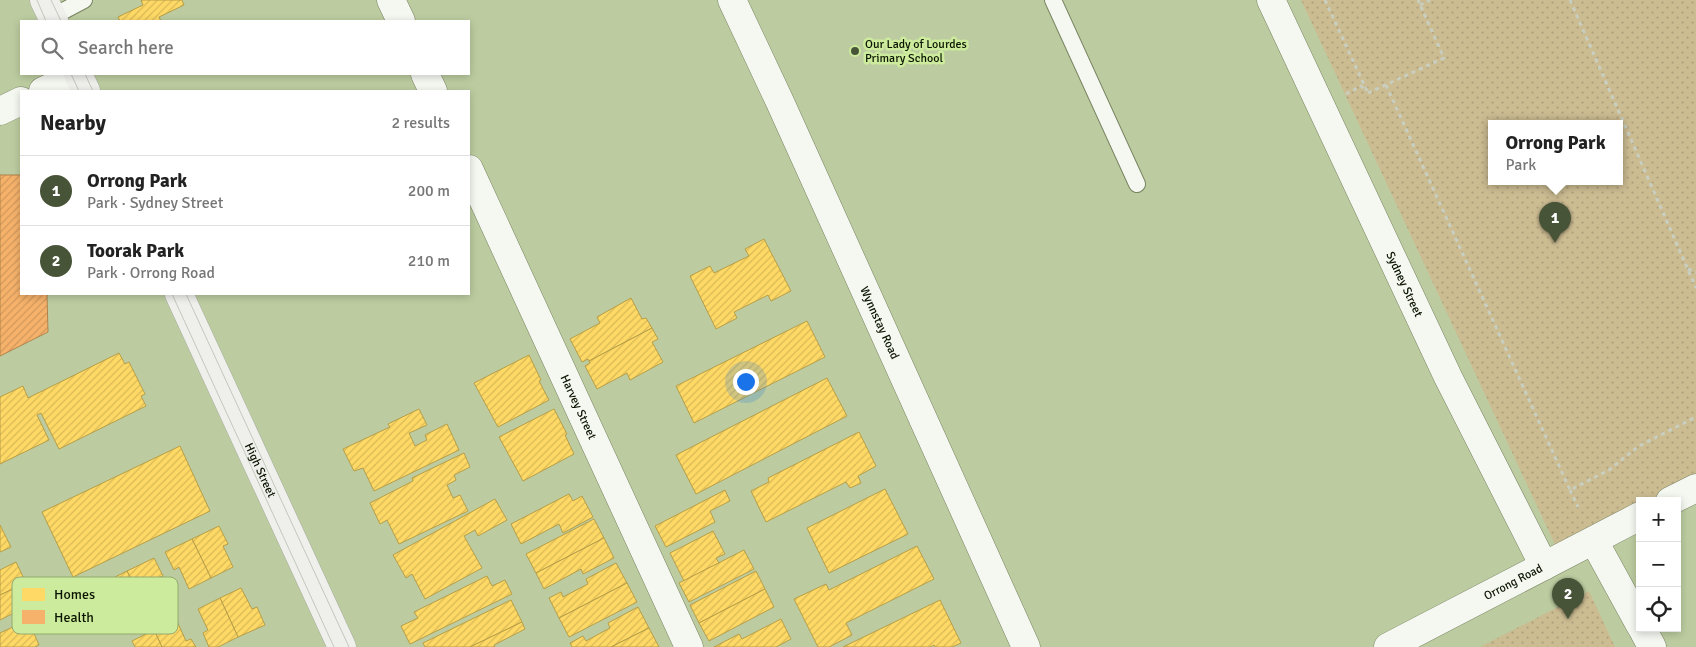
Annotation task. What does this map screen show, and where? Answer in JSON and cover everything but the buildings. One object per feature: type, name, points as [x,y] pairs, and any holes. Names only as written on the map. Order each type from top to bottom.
[{"type":"main road","name":"High Street","points":[[179,295],[342,647]]},
{"type":"street","points":[[391,0],[401,20]]},
{"type":"street","name":"Wynnstay Road","points":[[732,0],[1026,647]]},
{"type":"street","name":"Sydney Street","points":[[1271,0],[1448,377],[1544,566]]},
{"type":"street","points":[[425,75],[433,90]]},
{"type":"street","points":[[46,90],[80,80]]},
{"type":"street","points":[[0,112],[20,102]]},
{"type":"street","name":"Harvey Street","points":[[470,171],[689,647]]},
{"type":"street","points":[[1678,497],[1696,488]]},
{"type":"street","name":"Orrong Road","points":[[1388,647],[1636,518]]},
{"type":"street","points":[[1594,540],[1636,618]]},
{"type":"street","points":[[1644,632],[1652,647]]},
{"type":"lane","points":[[50,13],[84,0]]},
{"type":"lane","points":[[1053,0],[1137,184]]},
{"type":"path","points":[[1325,0],[1368,93]]},
{"type":"path","points":[[1368,93],[1444,58],[1418,0]]},
{"type":"path","points":[[1420,5],[1430,0]]},
{"type":"path","points":[[1570,0],[1623,120]]},
{"type":"path","points":[[1386,85],[1578,507]]},
{"type":"path","points":[[1355,89],[1361,86],[1368,93]]},
{"type":"path","points":[[1623,121],[1696,288]]},
{"type":"path","points":[[1688,269],[1696,272]]},
{"type":"path","points":[[1570,490],[1609,470],[1639,446],[1696,417]]},
{"type":"shaded area","points":[[1301,0],[1696,0],[1696,486],[1676,497],[1636,497],[1636,518],[1558,551]]},
{"type":"shaded area","points":[[1589,591],[1615,647],[1480,647]]},
{"type":"tram line","points":[[37,0],[46,20]]},
{"type":"tram line","points":[[51,0],[61,20]]},
{"type":"tram line","points":[[71,75],[79,90]]},
{"type":"tram line","points":[[85,75],[93,90]]},
{"type":"tram line","points":[[172,295],[334,647]]},
{"type":"tram line","points":[[186,295],[349,647]]},
{"type":"place","name":"Our Lady of Lourdes Primary School","points":[[855,51]]},
{"type":"place","name":"Orrong Park","points":[[1555,243]]},
{"type":"place","name":"Toorak Park","points":[[1568,619]]}]
